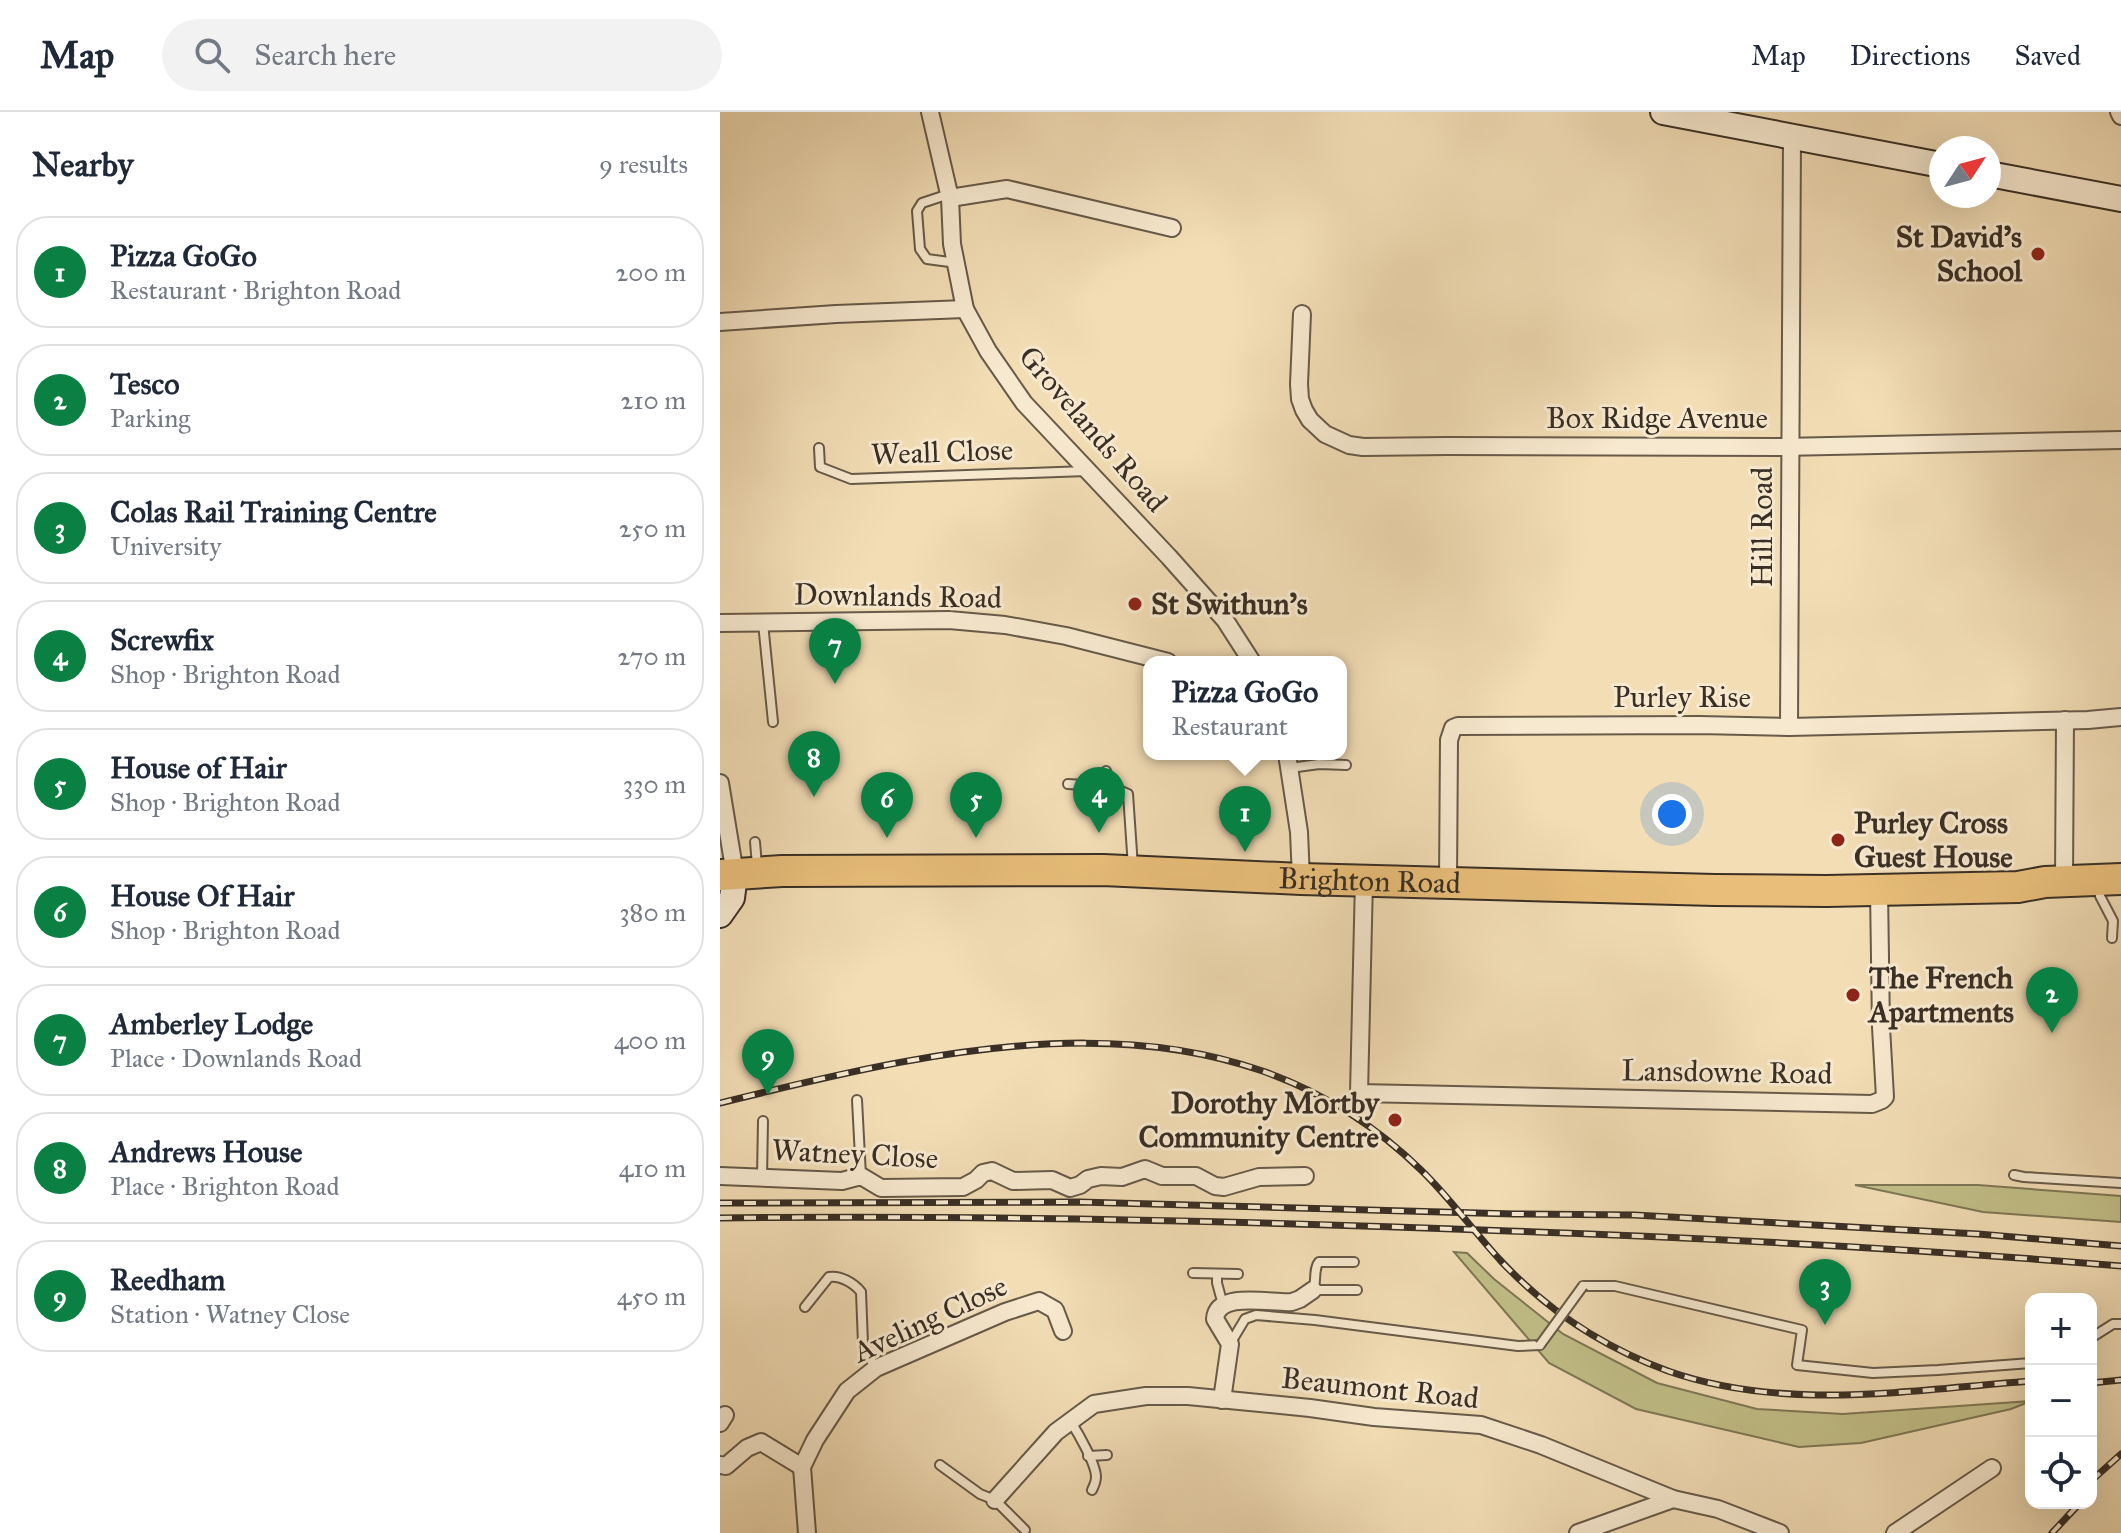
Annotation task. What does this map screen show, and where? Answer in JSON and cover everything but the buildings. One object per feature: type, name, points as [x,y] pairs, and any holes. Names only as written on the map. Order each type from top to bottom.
[{"type":"highway","name":"Brighton Road","points":[[734,867],[1133,872],[1715,890],[2018,887],[2064,881],[2114,890]]},
{"type":"highway","name":"Brighton Road","points":[[2018,887],[2045,897],[2114,890]]},
{"type":"street","name":"Grovelands Road","points":[[930,112],[949,196],[952,244],[965,309],[988,351],[1024,403],[1225,620],[1248,656]]},
{"type":"street","points":[[1663,112],[1929,163]]},
{"type":"street","name":"Hill Road","points":[[1789,727],[1792,136]]},
{"type":"street","points":[[2001,176],[2121,199]]},
{"type":"street","points":[[949,196],[1007,189],[1172,228]]},
{"type":"street","points":[[720,322],[965,309]]},
{"type":"street","name":"Box Ridge Avenue","points":[[1302,314],[1300,399],[1317,428],[1338,442],[1349,445],[1790,446],[2121,440]]},
{"type":"street","name":"Downlands Road","points":[[720,623],[949,620],[1005,625],[1066,636],[1144,656]]},
{"type":"street","name":"Purley Rise","points":[[1448,882],[1449,740],[1453,728],[1463,725],[1789,727],[2121,717]]},
{"type":"street","points":[[2064,881],[2065,720]]},
{"type":"street","points":[[1288,761],[1299,832],[1301,879]]},
{"type":"street","points":[[720,783],[734,867],[732,898],[720,915]]},
{"type":"street","name":"Lansdowne Road","points":[[1364,880],[1359,1093],[1872,1104],[1885,1097],[1879,890]]},
{"type":"street","name":"Watney Close","points":[[720,1176],[842,1181],[861,1176],[881,1188],[963,1187],[983,1173],[992,1171],[1013,1181],[1052,1180],[1070,1188],[1088,1179],[1122,1177],[1145,1169],[1162,1176],[1196,1176],[1224,1187],[1259,1177],[1305,1176]]},
{"type":"street","points":[[1222,1400],[1230,1344],[1215,1319],[1215,1312],[1223,1305],[1236,1301],[1292,1302],[1313,1290]]},
{"type":"street","name":"Aveling Close","points":[[802,1467],[815,1440],[847,1391],[876,1368],[1005,1312],[1039,1301],[1055,1310],[1063,1331]]},
{"type":"street","name":"Beaumont Road","points":[[995,1500],[1056,1432],[1094,1404],[1146,1396],[1188,1396],[1374,1417],[1481,1425],[1541,1445],[1673,1499],[1718,1509],[1780,1533]]},
{"type":"street","points":[[720,1465],[726,1466],[747,1448],[761,1442],[802,1467],[807,1533]]},
{"type":"street","points":[[1895,1533],[1992,1468]]},
{"type":"street","points":[[1578,1533],[1673,1499]]},
{"type":"lane","points":[[949,196],[922,203],[917,211],[920,249],[927,259],[957,263]]},
{"type":"lane","name":"Weall Close","points":[[819,448],[820,467],[851,479],[1087,471]]},
{"type":"lane","points":[[763,622],[773,722]]},
{"type":"lane","points":[[1288,761],[1346,765]]},
{"type":"lane","points":[[1106,771],[1112,787]]},
{"type":"lane","points":[[1068,784],[1112,787],[1128,794],[1133,872]]},
{"type":"lane","points":[[2112,938],[2114,890]]},
{"type":"lane","points":[[857,1100],[861,1176]]},
{"type":"lane","points":[[762,1177],[763,1121]]},
{"type":"lane","points":[[2014,1175],[2121,1183]]},
{"type":"lane","points":[[1354,1262],[1319,1262],[1313,1290],[1357,1290]]},
{"type":"lane","points":[[1193,1273],[1238,1274]]},
{"type":"lane","points":[[1217,1275],[1223,1305]]},
{"type":"lane","points":[[805,1307],[829,1277],[839,1277],[858,1287],[861,1292],[863,1344],[876,1368]]},
{"type":"lane","points":[[1230,1344],[1245,1319],[1256,1315],[1518,1346],[1540,1345],[1583,1286],[1615,1286],[1802,1330],[1797,1365],[1873,1373],[2025,1363]]},
{"type":"lane","points":[[2097,1334],[2113,1324],[2121,1324]]},
{"type":"lane","points":[[1071,1422],[1097,1480],[1092,1490]]},
{"type":"lane","points":[[1088,1456],[1107,1455]]},
{"type":"lane","points":[[940,1465],[980,1494],[995,1500],[1025,1530]]},
{"type":"shaded area","points":[[1855,1185],[1978,1185],[2121,1196],[2121,1222],[1983,1212]]},
{"type":"shaded area","points":[[1454,1252],[1467,1253],[1494,1279],[1563,1334],[1657,1383],[1757,1409],[1843,1414],[2025,1403],[1861,1443],[1799,1447],[1636,1409],[1549,1363]]},
{"type":"railway","points":[[720,1103],[901,1062],[993,1048],[1085,1043],[1175,1050],[1262,1071],[1344,1110],[1421,1170],[1501,1261],[1538,1296],[1600,1339],[1668,1371],[1712,1384],[1802,1395],[1894,1393],[2025,1382]]},
{"type":"railway","points":[[720,1203],[1079,1202],[1634,1215],[1978,1234],[2121,1246]]},
{"type":"railway","points":[[720,1218],[1016,1218],[1410,1227],[1815,1245],[2121,1266]]},
{"type":"railway","points":[[2097,1382],[2121,1380]]},
{"type":"railway","points":[[2097,1476],[2121,1454]]},
{"type":"railway","points":[[2052,1533],[2074,1509]]},
{"type":"place","name":"St David's School","points":[[2038,254]]},
{"type":"place","name":"St Swithun's","points":[[1135,604]]},
{"type":"place","name":"Amberley Lodge","points":[[835,684]]},
{"type":"place","name":"Andrews House","points":[[814,797]]},
{"type":"place","name":"Screwfix","points":[[1099,833]]},
{"type":"place","name":"House Of Hair","points":[[887,838]]},
{"type":"place","name":"House of Hair","points":[[976,838]]},
{"type":"place","name":"Purley Cross Guest House","points":[[1838,840]]},
{"type":"place","name":"Pizza GoGo","points":[[1245,852]]},
{"type":"place","name":"The French Apartments","points":[[1853,995]]},
{"type":"place","name":"Tesco","points":[[2052,1033]]},
{"type":"place","name":"Reedham","points":[[768,1095]]},
{"type":"place","name":"Dorothy Mortby Community Centre","points":[[1395,1120]]},
{"type":"place","name":"Colas Rail Training Centre","points":[[1825,1325]]}]
